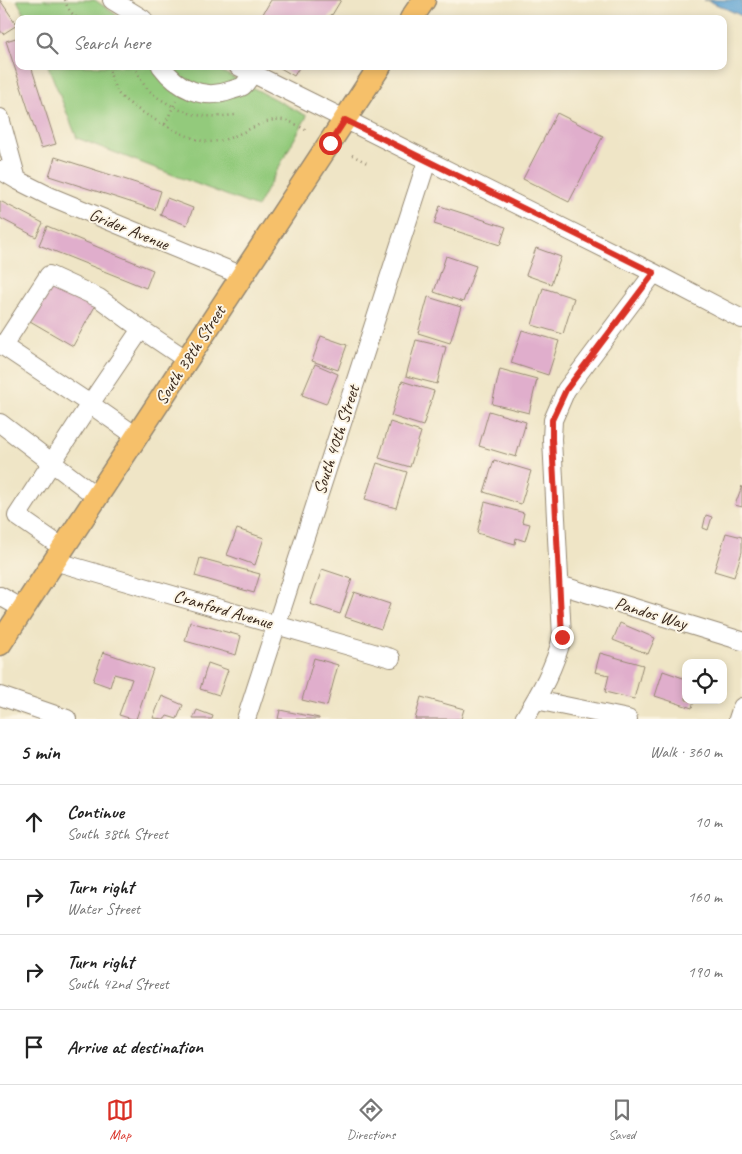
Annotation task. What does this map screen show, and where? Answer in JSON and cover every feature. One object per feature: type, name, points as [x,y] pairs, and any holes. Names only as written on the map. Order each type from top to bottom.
[{"type":"main road","points":[[415,15],[424,0]]},
{"type":"main road","name":"South 38th Street","points":[[0,643],[377,70]]},
{"type":"street","points":[[112,0],[136,15]]},
{"type":"street","points":[[164,70],[183,87],[194,92],[216,95],[243,86],[245,70],[654,273],[742,320]]},
{"type":"street","points":[[0,118],[17,180]]},
{"type":"street","name":"South 40th Street","points":[[246,719],[427,161]]},
{"type":"street","name":"Grider Avenue","points":[[0,170],[49,196],[243,276]]},
{"type":"street","points":[[524,719],[536,700],[556,658],[562,637],[552,420],[566,390],[654,273]]},
{"type":"street","points":[[136,436],[3,346],[49,275],[98,298],[187,360]]},
{"type":"street","points":[[52,463],[141,329]]},
{"type":"street","points":[[0,423],[97,496]]},
{"type":"street","name":"Cranford Avenue","points":[[52,463],[17,516],[59,554],[276,624],[391,658]]},
{"type":"street","name":"Pandos Way","points":[[560,585],[742,641]]},
{"type":"street","points":[[0,596],[23,608]]},
{"type":"street","points":[[0,696],[23,712],[67,719]]},
{"type":"street","points":[[536,700],[628,719]]},
{"type":"street","points":[[738,719],[742,707]]},
{"type":"path","points":[[65,0],[70,12],[73,15]]},
{"type":"path","points":[[109,70],[117,92],[122,98],[140,111],[164,124],[200,140],[209,142],[228,139],[276,120],[290,122],[307,131]]},
{"type":"path","points":[[164,124],[183,87]]},
{"type":"path","points":[[352,155],[367,163]]},
{"type":"green space","points":[[17,0],[95,0],[116,15],[25,15]]},
{"type":"green space","points":[[50,70],[219,70],[307,116],[257,207],[77,138]]},
{"type":"water","points":[[704,0],[742,0],[742,16],[709,1]]},
{"type":"building","points":[[0,0],[15,22],[15,26],[3,34],[0,30]]},
{"type":"building","points":[[271,0],[341,0],[332,15],[262,15]]},
{"type":"building","points":[[15,38],[15,69],[6,41]]},
{"type":"building","points":[[15,70],[32,70],[56,144],[41,148]]},
{"type":"building","points":[[284,70],[298,70],[294,76]]},
{"type":"building","points":[[557,113],[603,136],[569,202],[523,179]]},
{"type":"building","points":[[55,157],[161,191],[155,210],[49,176]]},
{"type":"building","points":[[167,198],[193,208],[187,225],[160,215]]},
{"type":"building","points":[[0,201],[43,223],[36,237],[0,218]]},
{"type":"building","points":[[440,206],[506,227],[500,245],[434,224]]},
{"type":"building","points":[[47,226],[153,270],[146,288],[39,245]]},
{"type":"building","points":[[536,248],[561,257],[551,284],[526,275]]},
{"type":"building","points":[[446,256],[476,266],[463,302],[434,292]]},
{"type":"building","points":[[55,277],[98,301],[73,346],[30,321]]},
{"type":"building","points":[[543,288],[574,298],[563,334],[532,325]]},
{"type":"building","points":[[428,297],[461,307],[450,343],[418,333]]},
{"type":"building","points":[[522,330],[559,341],[548,375],[511,363]]},
{"type":"building","points":[[321,336],[347,345],[338,370],[312,361]]},
{"type":"building","points":[[416,340],[446,347],[437,384],[406,376]]},
{"type":"building","points":[[315,364],[338,374],[326,404],[302,395]]},
{"type":"building","points":[[500,369],[537,379],[529,413],[492,404]]},
{"type":"building","points":[[402,381],[434,391],[423,426],[391,416]]},
{"type":"building","points":[[489,411],[526,422],[516,457],[479,446]]},
{"type":"building","points":[[390,422],[421,432],[410,467],[379,458]]},
{"type":"building","points":[[494,460],[531,471],[521,504],[484,492]]},
{"type":"building","points":[[377,463],[407,472],[396,508],[365,499]]},
{"type":"building","points":[[742,486],[742,507],[735,505]]},
{"type":"building","points":[[485,502],[524,513],[522,522],[530,524],[525,541],[516,538],[515,544],[477,533]]},
{"type":"building","points":[[706,515],[712,517],[708,530],[703,528]]},
{"type":"building","points":[[237,529],[264,538],[255,565],[227,555]]},
{"type":"building","points":[[726,533],[742,537],[742,552],[734,577],[714,571]]},
{"type":"building","points":[[200,558],[260,574],[254,593],[195,576]]},
{"type":"building","points":[[322,569],[352,579],[340,614],[310,604]]},
{"type":"building","points":[[354,592],[390,604],[381,629],[345,617]]},
{"type":"building","points":[[190,622],[241,636],[236,655],[185,641]]},
{"type":"building","points":[[620,623],[655,638],[648,654],[613,640]]},
{"type":"building","points":[[103,652],[153,669],[136,719],[119,715],[132,679],[114,674],[110,687],[93,681]]},
{"type":"building","points":[[600,653],[643,665],[634,699],[605,692],[609,675],[595,672]]},
{"type":"building","points":[[314,658],[338,665],[327,706],[302,700]]},
{"type":"building","points":[[208,663],[228,670],[219,695],[200,689]]},
{"type":"building","points":[[663,671],[682,678],[682,704],[693,704],[692,708],[655,696]]},
{"type":"building","points":[[162,696],[183,705],[177,719],[167,716],[165,719],[153,718]]},
{"type":"building","points":[[421,697],[464,709],[461,719],[415,719]]},
{"type":"building","points":[[197,710],[213,716],[212,719],[193,719]]},
{"type":"building","points":[[280,710],[319,718],[319,719],[278,719]]},
{"type":"route","points":[[330,143],[345,120],[654,273],[566,390],[552,420],[562,637]]}]
